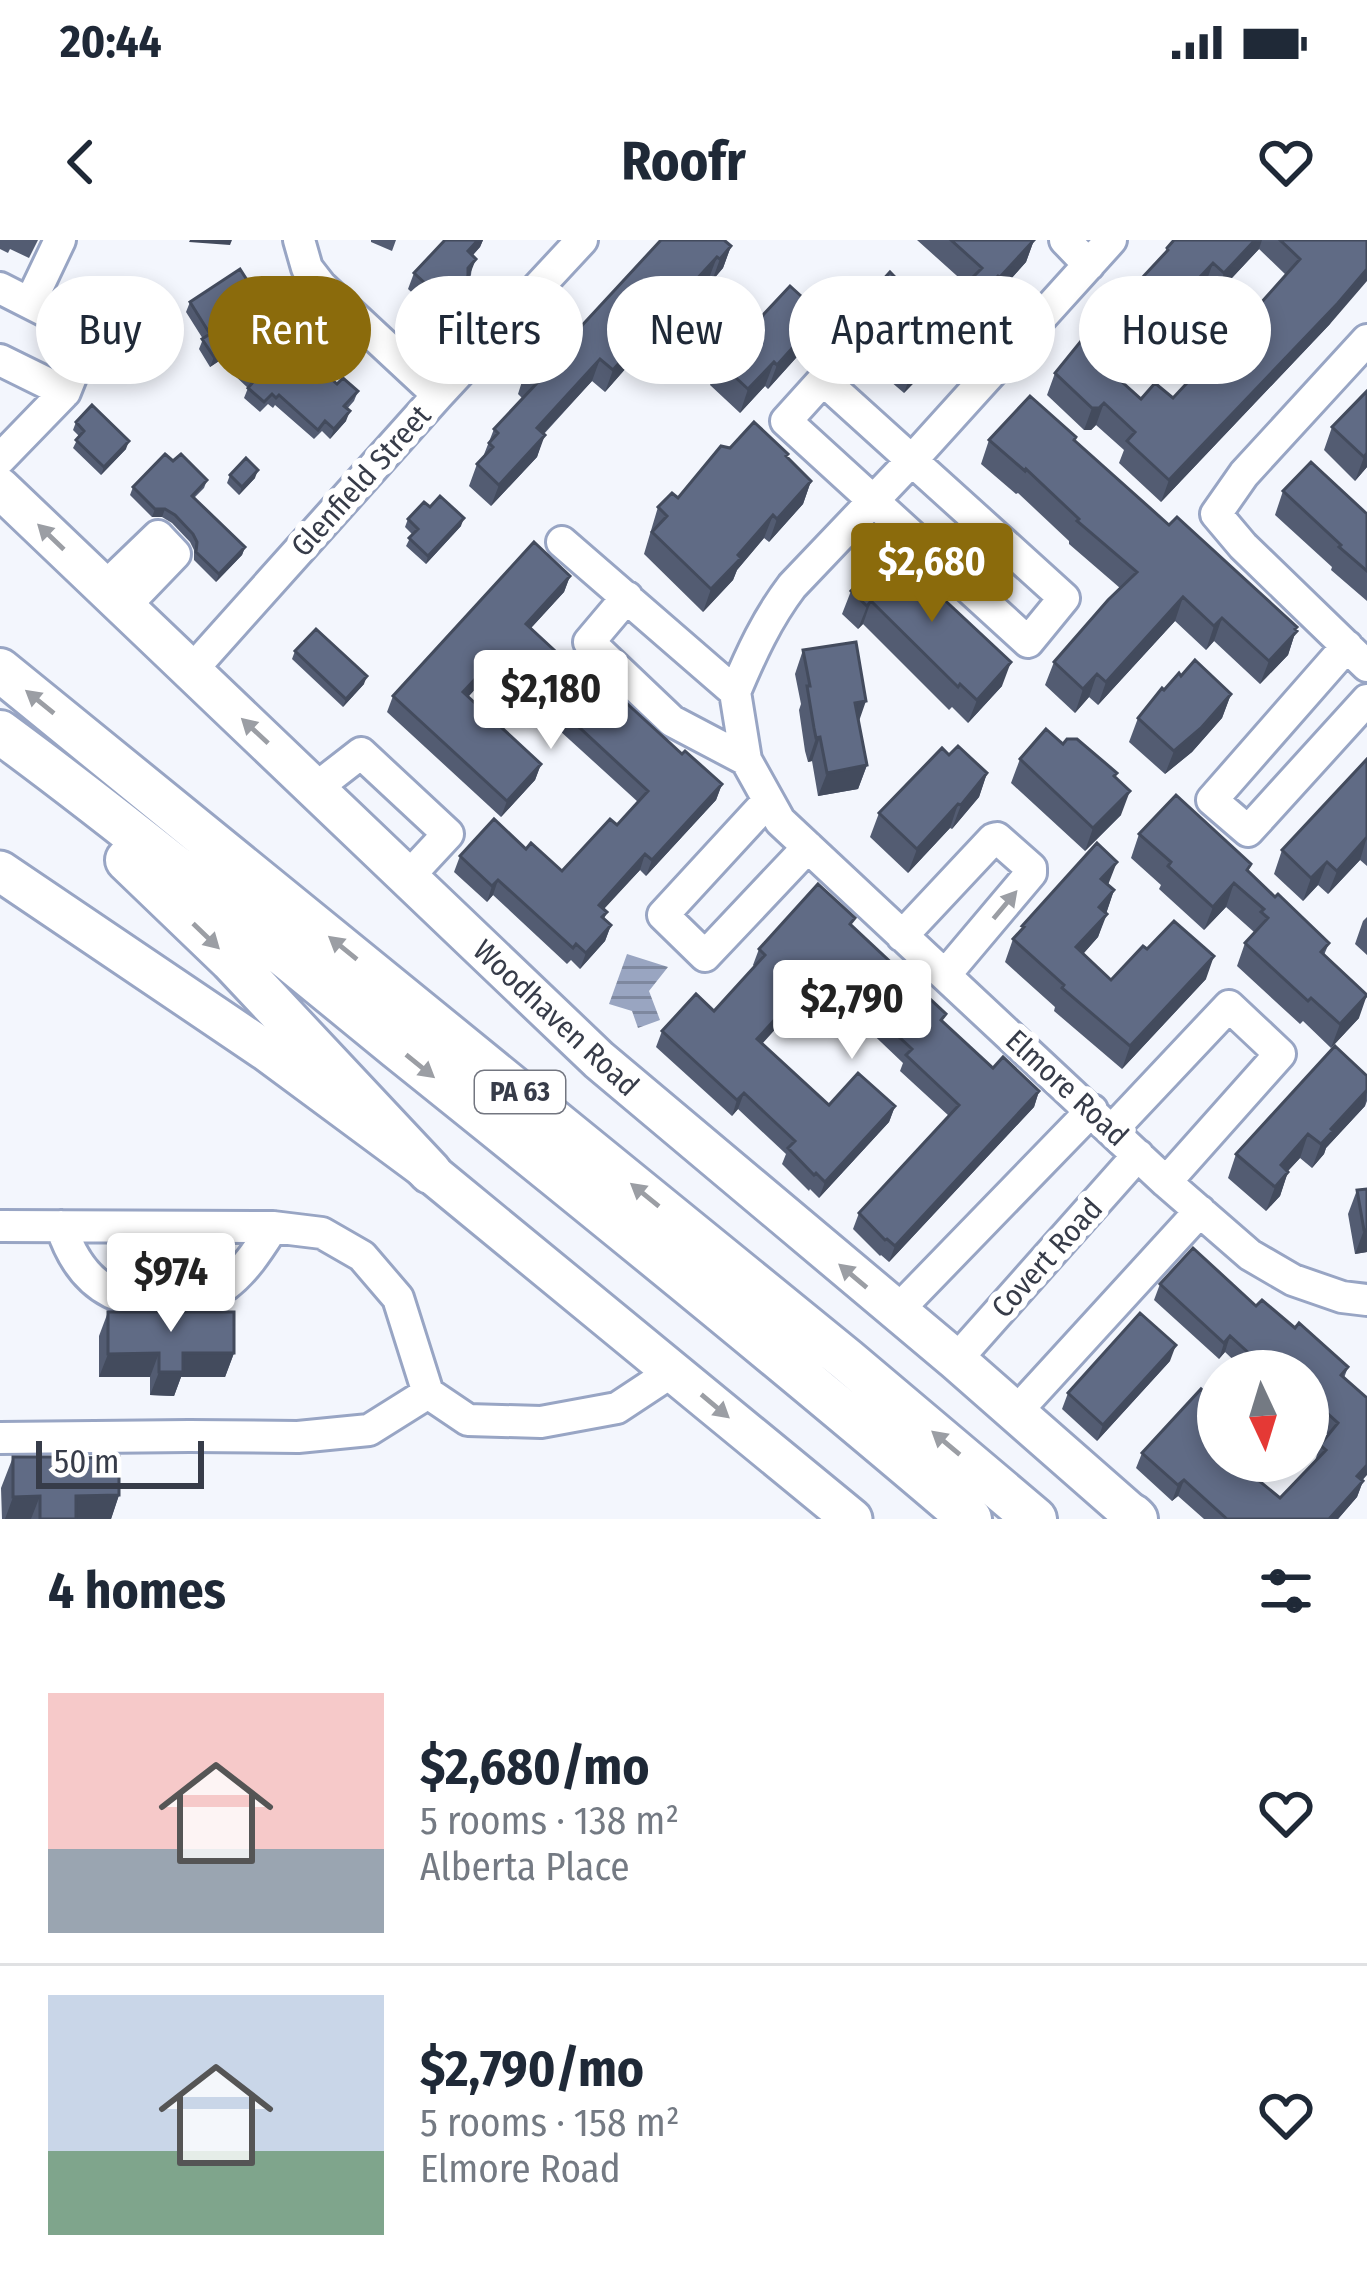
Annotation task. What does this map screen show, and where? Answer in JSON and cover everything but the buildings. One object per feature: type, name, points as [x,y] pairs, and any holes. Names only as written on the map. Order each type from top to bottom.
[{"type":"highway","name":"PA 63","points":[[0,670],[811,1330],[1035,1519]]},
{"type":"highway","name":"PA 63","points":[[0,736],[81,791],[822,1392],[970,1519]]},
{"type":"highway","points":[[0,736],[231,960],[430,1172]]},
{"type":"main road","name":"Woodhaven Road","points":[[0,488],[628,1086],[956,1360],[1135,1518]]},
{"type":"main road","points":[[0,871],[265,1050],[430,1172],[852,1519]]},
{"type":"street","points":[[30,304],[60,240]]},
{"type":"street","points":[[299,240],[307,268],[321,286],[438,395]]},
{"type":"street","name":"Glenfield Street","points":[[191,671],[582,240]]},
{"type":"street","points":[[1064,240],[1088,265]]},
{"type":"street","points":[[562,542],[735,692],[758,639],[792,586],[1111,240]]},
{"type":"street","points":[[0,288],[53,315],[70,342],[74,367],[65,392],[0,459]]},
{"type":"street","points":[[1367,340],[1244,474],[1216,514],[1357,656],[1212,800],[1247,832],[1367,700]]},
{"type":"street","points":[[0,360],[65,392]]},
{"type":"street","points":[[823,380],[912,460],[1064,598],[1028,642],[786,421],[823,380]]},
{"type":"street","points":[[626,597],[589,642],[672,721],[746,760]]},
{"type":"street","name":"Elmore Road","points":[[735,692],[746,760],[780,820],[808,847],[1250,1255],[1293,1280],[1342,1297],[1367,1300]]},
{"type":"street","points":[[316,788],[361,753],[448,834],[409,877]]},
{"type":"street","points":[[768,801],[663,915],[705,956],[808,847]]},
{"type":"street","points":[[902,936],[993,839],[1031,868],[945,975]]},
{"type":"street","points":[[896,1312],[1229,1006],[1280,1054],[1166,1182]]},
{"type":"street","name":"Covert Road","points":[[956,1360],[1138,1155]]},
{"type":"street","points":[[1015,1413],[1200,1211]]},
{"type":"street","points":[[0,1226],[273,1226],[322,1233],[362,1256],[398,1298],[428,1393],[468,1420],[542,1422],[617,1408],[673,1371]]},
{"type":"street","points":[[61,1226],[69,1252],[92,1281],[118,1298],[156,1303],[198,1300],[227,1284],[254,1256],[273,1226]]},
{"type":"street","points":[[0,1438],[298,1437],[369,1430],[428,1393]]},
{"type":"water","points":[[627,954],[668,967],[649,991],[660,1020],[638,1028],[632,1011],[609,1004]]}]
